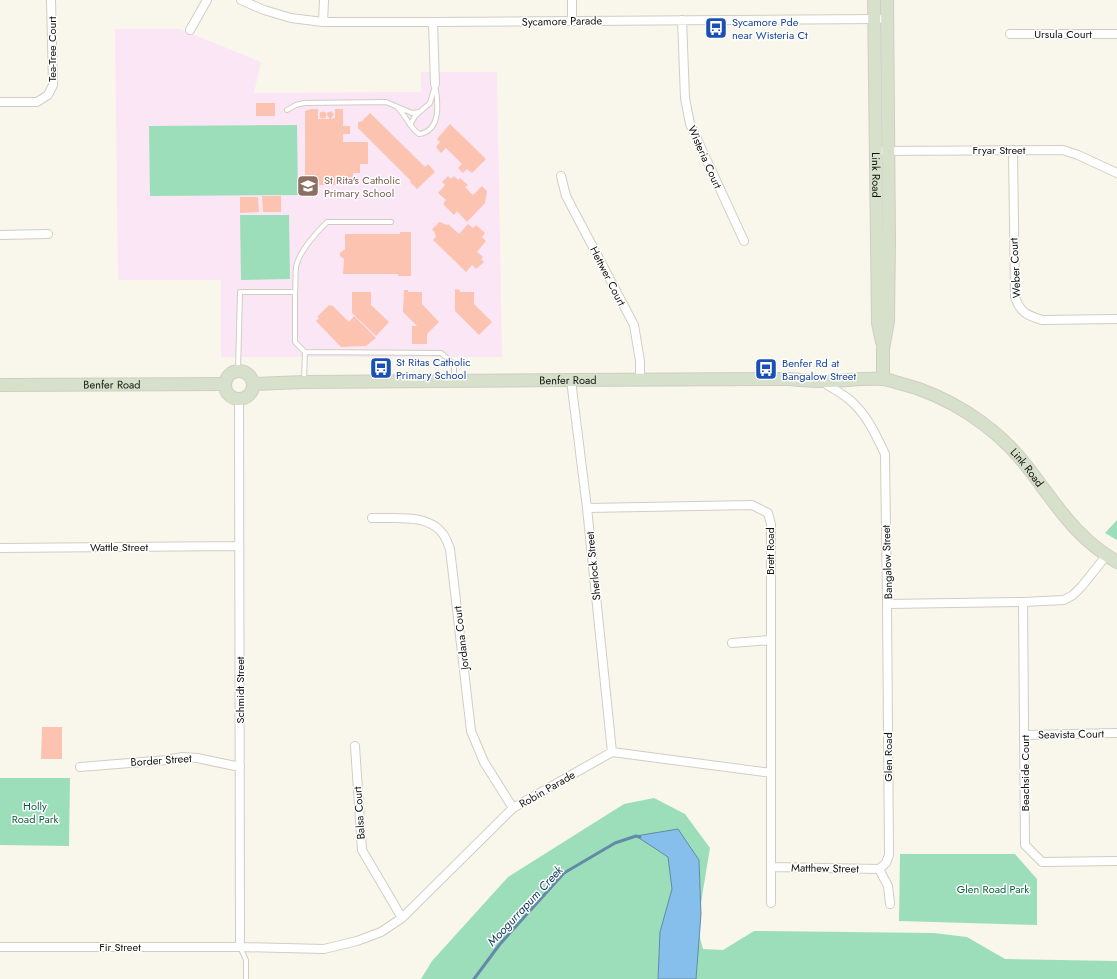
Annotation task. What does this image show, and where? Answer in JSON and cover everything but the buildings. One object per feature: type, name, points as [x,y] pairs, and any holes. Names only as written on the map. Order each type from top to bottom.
[{"type":"street","name":"Tea-Tree Court","points":[[0,102],[37,102],[48,95],[53,85],[52,0]]},
{"type":"street","points":[[190,30],[207,0]]},
{"type":"street","name":"Sycamore Parade","points":[[241,0],[264,10],[291,18],[324,22],[887,20]]},
{"type":"street","points":[[324,0],[324,22]]},
{"type":"street","points":[[572,0],[572,21]]},
{"type":"street","name":"Link Road","points":[[874,0],[882,151],[889,240],[888,321],[883,349],[882,379],[927,392],[946,401],[979,421],[1003,440],[1024,463],[1074,528],[1106,556],[1117,562]]},
{"type":"street","name":"Link Road","points":[[882,151],[887,0]]},
{"type":"street","name":"Wisteria Court","points":[[682,20],[685,98],[690,124],[744,241]]},
{"type":"street","points":[[433,22],[435,84]]},
{"type":"street","name":"Ursula Court","points":[[1010,34],[1117,34]]},
{"type":"street","name":"Weber Court","points":[[1013,150],[1015,297],[1019,308],[1030,316],[1042,320],[1117,319]]},
{"type":"street","name":"Fryar Street","points":[[882,151],[1063,150],[1078,155],[1117,173]]},
{"type":"street","name":"Hettwer Court","points":[[561,176],[566,196],[634,325],[640,362],[640,379]]},
{"type":"street","points":[[0,235],[48,234]]},
{"type":"street","points":[[238,371],[247,373],[254,384],[251,394],[238,400],[234,399],[227,393],[225,384],[231,374],[238,371]]},
{"type":"street","name":"Benfer Road","points":[[254,384],[304,382],[640,379],[788,379],[822,381],[882,379]]},
{"type":"street","name":"Sherlock Street","points":[[570,380],[587,508],[612,752]]},
{"type":"street","name":"Bangalow Street","points":[[822,381],[851,401],[865,417],[885,454],[887,604],[1064,600],[1073,595],[1082,586],[1106,556]]},
{"type":"street","name":"Benfer Road","points":[[0,385],[225,384]]},
{"type":"street","name":"Schmidt Street","points":[[238,400],[240,947]]},
{"type":"street","name":"Brett Road","points":[[587,508],[752,505],[768,513],[770,524],[771,773]]},
{"type":"street","name":"Jordana Court","points":[[372,518],[417,519],[430,522],[443,534],[450,549],[471,731],[484,762],[513,808]]},
{"type":"street","name":"Wattle Street","points":[[0,548],[238,546]]},
{"type":"street","name":"Beachside Court","points":[[1023,602],[1025,845],[1042,862],[1117,861]]},
{"type":"street","name":"Glen Road","points":[[879,869],[886,863],[889,855],[887,604]]},
{"type":"street","points":[[732,643],[770,640]]},
{"type":"street","name":"Seavista Court","points":[[1025,735],[1117,733]]},
{"type":"street","name":"Balsa Court","points":[[355,746],[362,850],[402,918]]},
{"type":"street","points":[[612,752],[771,773],[771,903]]},
{"type":"street","name":"Robin Parade","points":[[240,947],[324,949],[357,941],[381,932],[402,918],[513,808],[612,752]]},
{"type":"street","name":"Border Street","points":[[80,767],[167,760],[182,757],[197,758],[240,767]]},
{"type":"street","name":"Matthew Street","points":[[771,867],[879,869]]},
{"type":"street","points":[[879,869],[888,886],[890,904]]},
{"type":"street","name":"Fir Street","points":[[0,948],[240,947]]},
{"type":"lane","points":[[410,125],[415,116],[430,103],[435,84]]},
{"type":"lane","points":[[396,107],[404,114],[413,130],[418,134],[425,133],[432,126],[437,114],[438,105],[435,84]]},
{"type":"lane","points":[[286,110],[304,103],[386,102],[412,113],[419,112]]},
{"type":"lane","points":[[391,222],[327,222],[318,230],[301,254],[296,266],[295,342],[305,352],[441,353],[454,364],[454,381]]},
{"type":"lane","points":[[238,371],[240,292],[295,292]]},
{"type":"lane","points":[[304,382],[305,352]]},
{"type":"lane","name":"Schmidt Street","points":[[240,947],[246,960],[246,979]]},
{"type":"shaded area","name":"St Rita's Catholic Primary School","points":[[115,29],[180,29],[261,62],[254,93],[421,92],[421,72],[497,72],[502,357],[221,357],[221,280],[118,280]]},
{"type":"green space","points":[[297,125],[298,195],[150,196],[149,126]]},
{"type":"green space","points":[[240,215],[289,215],[290,279],[241,280]]},
{"type":"green space","points":[[1117,520],[1117,540],[1105,533]]},
{"type":"green space","name":"Holly Road Park","points":[[0,778],[70,778],[69,846],[0,845]]},
{"type":"green space","points":[[654,798],[685,814],[710,848],[697,927],[703,949],[723,950],[754,931],[934,933],[967,937],[1005,959],[1117,961],[1117,979],[421,979],[432,961],[508,877],[624,804]]},
{"type":"green space","name":"Glen Road Park","points":[[900,854],[1015,854],[1037,879],[1037,925],[899,921]]},
{"type":"water","points":[[678,829],[699,860],[701,914],[696,979],[658,979],[660,932],[672,889],[668,857],[636,836]]},
{"type":"waterway","name":"Moogurrapum Creek","points":[[474,979],[500,944],[564,873],[615,843],[636,836],[640,837]]},
{"type":"place","name":"Sycamore Pde near Wisteria Ct","points":[[716,28]]},
{"type":"place","name":"St Rita's Catholic Primary School","points":[[308,186]]},
{"type":"place","name":"St Ritas Catholic Primary School","points":[[381,368]]},
{"type":"place","name":"Benfer Rd at Bangalow Street","points":[[766,369]]}]
